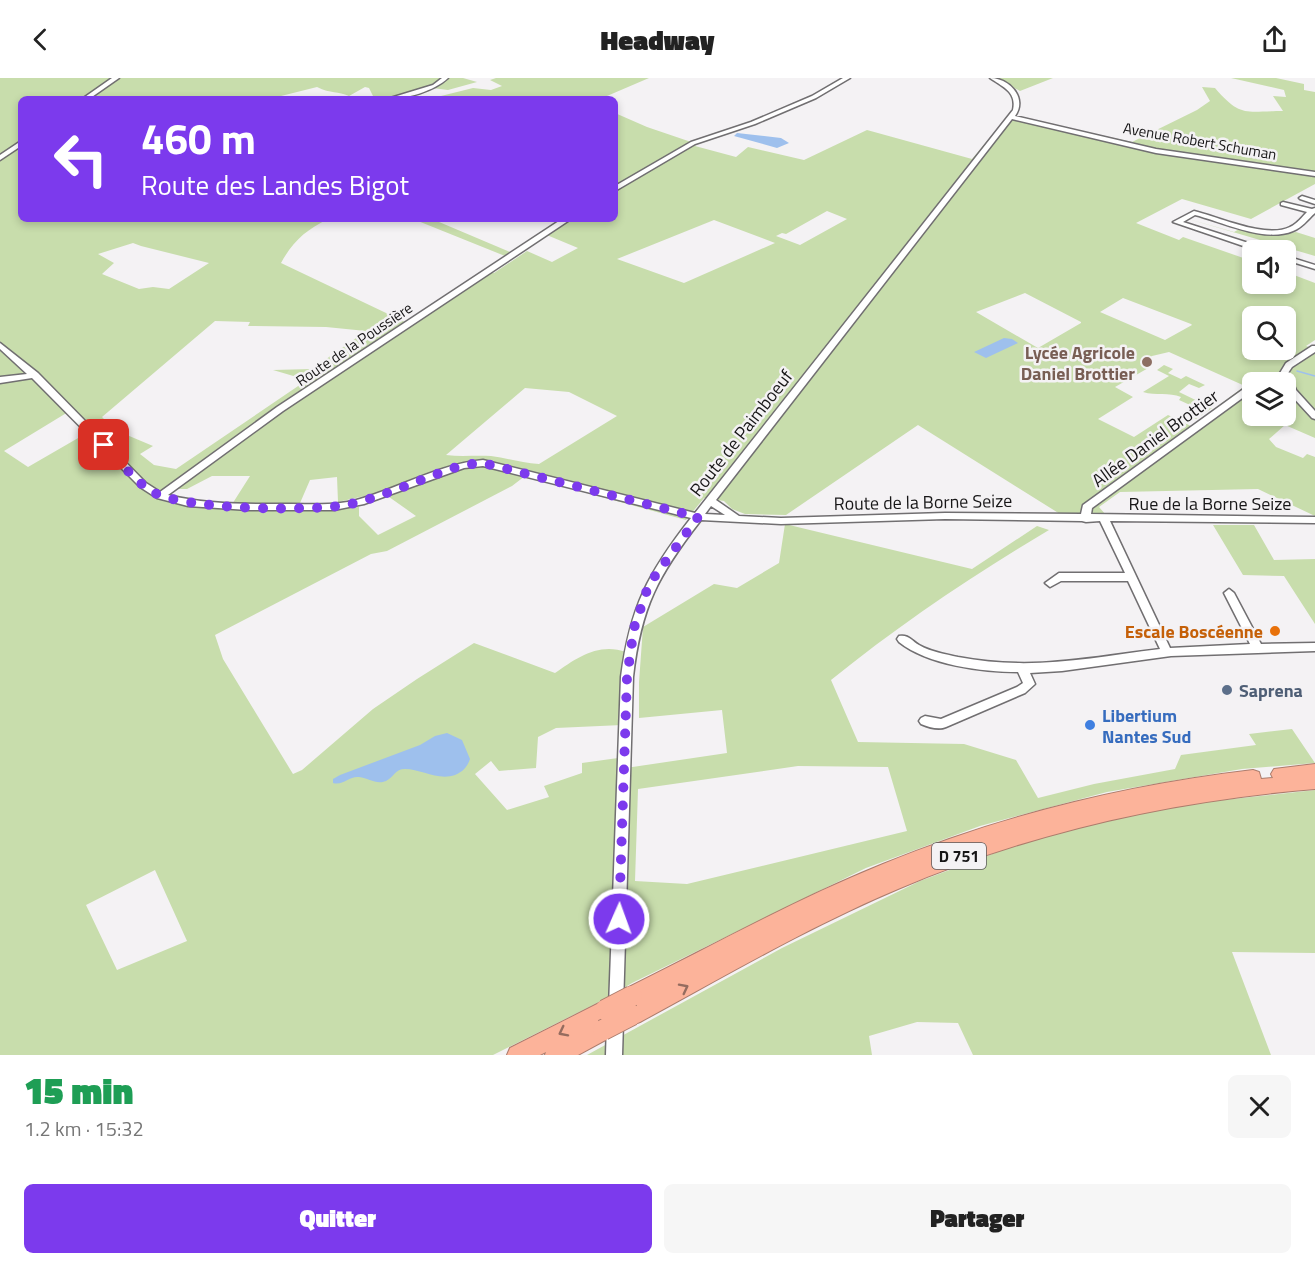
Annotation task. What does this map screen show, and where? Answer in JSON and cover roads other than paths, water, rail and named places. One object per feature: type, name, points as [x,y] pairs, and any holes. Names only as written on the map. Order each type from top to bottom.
[{"type":"highway","name":"D 751","points":[[518,1055],[604,1020],[856,885],[982,835],[1045,816],[1139,794],[1219,781],[1315,771]]},
{"type":"highway","name":"D 751","points":[[632,1005],[889,884],[990,845],[1054,825],[1130,806],[1266,785],[1315,782]]},
{"type":"highway","name":"D 751","points":[[556,1055],[604,1020]]},
{"type":"street","points":[[89,96],[116,78]]},
{"type":"street","points":[[400,96],[435,86],[445,78]]},
{"type":"street","points":[[618,187],[693,142],[760,120],[814,97],[848,78]]},
{"type":"street","points":[[993,78],[1007,86],[1017,96],[1018,106],[1012,117]]},
{"type":"street","name":"Avenue Robert Schuman","points":[[1012,117],[1156,151],[1315,174]]},
{"type":"street","name":"Route de Paimboeuf","points":[[614,1055],[627,677],[634,628],[644,599],[655,576],[710,501],[1012,117]]},
{"type":"street","points":[[0,158],[18,145]]},
{"type":"street","points":[[1302,198],[1315,202]]},
{"type":"street","points":[[1242,244],[1176,222],[1194,213],[1281,233],[1302,223],[1313,211],[1283,204]]},
{"type":"street","name":"Route de la Poussière","points":[[160,496],[271,416],[562,222]]},
{"type":"street","points":[[1302,223],[1315,226]]},
{"type":"street","points":[[1296,261],[1315,267]]},
{"type":"street","points":[[0,345],[35,375],[143,485],[160,496],[195,504],[248,507],[333,507],[361,502],[463,465],[483,463],[698,517],[741,519]]},
{"type":"street","points":[[1315,348],[1289,364],[1284,374],[1292,391],[1315,417]]},
{"type":"street","points":[[0,380],[35,375]]},
{"type":"street","name":"Allée Daniel Brottier","points":[[1086,519],[1087,507],[1242,394]]},
{"type":"street","points":[[710,501],[741,519]]},
{"type":"street","name":"Route de la Borne Seize","points":[[741,519],[781,521],[945,516],[1105,520]]},
{"type":"street","points":[[1105,520],[1167,653]]},
{"type":"street","name":"Rue de la Borne Seize","points":[[1105,520],[1315,520]]},
{"type":"street","points":[[1050,583],[1059,577],[1132,577]]},
{"type":"street","points":[[1229,593],[1258,648]]},
{"type":"street","points":[[903,639],[914,649],[937,656],[979,665],[1023,670],[1066,668],[1167,653],[1315,647]]},
{"type":"street","points":[[925,722],[942,724],[1021,690],[1029,684],[1023,670]]},
{"type":"water","points":[[737,133],[781,138],[789,143],[777,148],[734,136]]},
{"type":"water","points":[[1004,338],[1018,343],[986,358],[974,352]]},
{"type":"water","points":[[447,733],[462,740],[470,759],[465,768],[455,775],[442,777],[405,769],[399,770],[382,782],[359,777],[337,784],[333,783],[333,779],[340,775]]},
{"type":"waterway","points":[[1297,371],[1315,376]]},
{"type":"place","name":"Lycée Agricole Daniel Brottier","points":[[1147,362]]},
{"type":"place","name":"Escale Boscéenne","points":[[1275,631]]},
{"type":"place","name":"Saprena","points":[[1227,690]]},
{"type":"place","name":"Libertium Nantes Sud","points":[[1090,725]]}]
